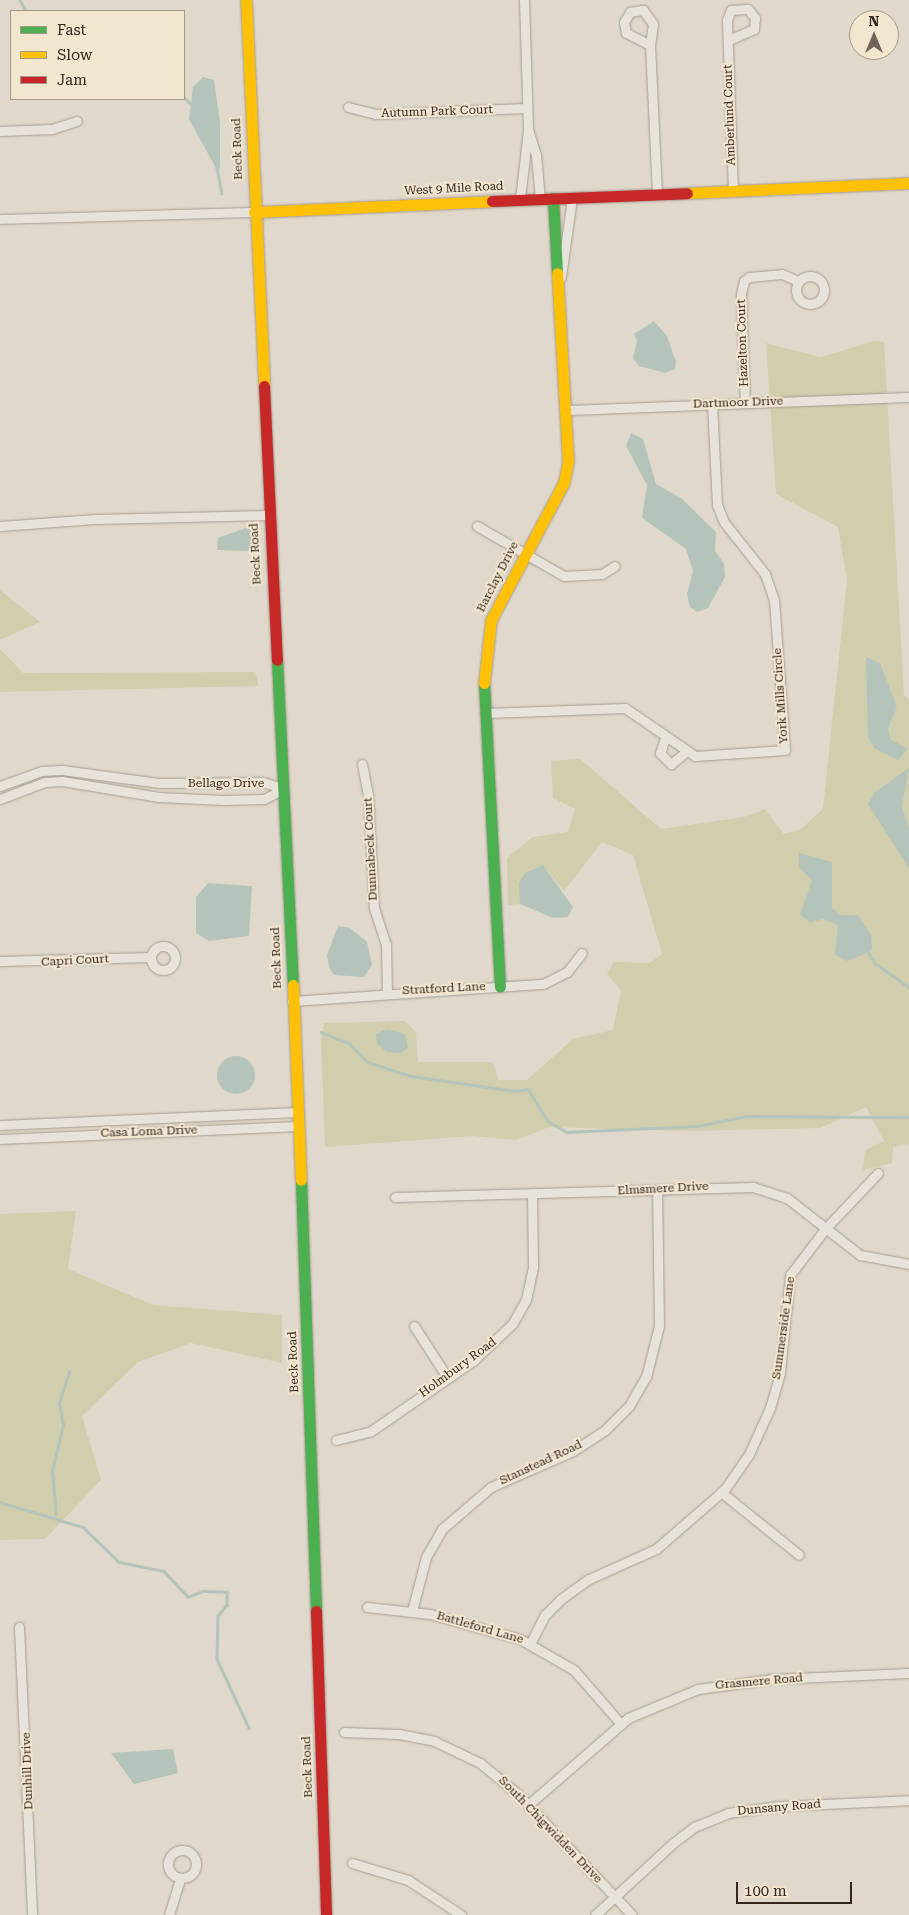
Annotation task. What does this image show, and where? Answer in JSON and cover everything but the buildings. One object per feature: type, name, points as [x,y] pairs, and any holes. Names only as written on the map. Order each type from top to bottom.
[{"type":"main road","name":"Beck Road","points":[[246,0],[268,515],[284,789],[298,1112],[326,1915]]},
{"type":"main road","name":"West 9 Mile Road","points":[[254,212],[909,183]]},
{"type":"main road","name":"Barclay Drive","points":[[500,987],[483,670],[491,620],[564,482],[567,410],[561,277],[553,198]]},
{"type":"street","points":[[520,199],[528,129],[524,0]]},
{"type":"street","name":"Amberlund Court","points":[[731,39],[733,191]]},
{"type":"street","points":[[650,45],[657,194]]},
{"type":"street","name":"Autumn Park Court","points":[[348,107],[376,114],[526,108]]},
{"type":"street","points":[[0,131],[52,129],[77,121]]},
{"type":"street","points":[[528,129],[536,154],[540,199]]},
{"type":"street","name":"Barclay Drive","points":[[561,277],[572,198]]},
{"type":"street","name":"West 9 Mile Road","points":[[0,219],[254,212]]},
{"type":"street","name":"Hazelton Court","points":[[745,403],[741,294],[744,281],[748,276],[782,274],[798,281]]},
{"type":"street","name":"Dartmoor Drive","points":[[567,410],[909,397]]},
{"type":"street","name":"York Mills Circle","points":[[486,713],[625,708],[655,725],[665,738],[686,752],[716,757],[785,750],[774,600],[765,574],[724,522],[717,505],[712,404]]},
{"type":"street","points":[[0,526],[95,519],[268,515]]},
{"type":"street","points":[[477,526],[524,555],[564,576],[602,574],[615,566]]},
{"type":"street","points":[[665,738],[660,753],[671,764],[686,752]]},
{"type":"street","name":"Dunnabeck Court","points":[[362,764],[368,794],[374,908],[386,944],[387,992]]},
{"type":"street","name":"Bellago Drive","points":[[0,786],[42,771],[62,770],[160,783],[263,782],[284,789]]},
{"type":"street","name":"Bellago Drive","points":[[0,799],[45,782],[62,781],[159,797],[223,800],[264,799],[284,789]]},
{"type":"street","name":"Stratford Lane","points":[[292,1001],[387,992],[500,987],[556,980],[578,962],[582,953]]},
{"type":"street","name":"Capri Court","points":[[0,961],[150,957]]},
{"type":"street","name":"Casa Loma Drive","points":[[0,1125],[298,1112]]},
{"type":"street","name":"Casa Loma Drive","points":[[0,1139],[298,1126]]},
{"type":"street","name":"Summerside Lane","points":[[530,1644],[545,1615],[567,1595],[589,1579],[656,1549],[722,1492],[749,1454],[770,1408],[780,1372],[790,1275],[825,1229],[878,1174]]},
{"type":"street","name":"Elmsmere Drive","points":[[395,1197],[754,1188],[787,1198],[860,1255],[909,1264]]},
{"type":"street","name":"Stanstead Road","points":[[412,1611],[426,1557],[442,1529],[491,1487],[574,1451],[605,1430],[629,1406],[646,1377],[659,1326],[656,1190]]},
{"type":"street","name":"Holmbury Road","points":[[336,1440],[370,1431],[448,1378],[496,1342],[526,1300],[533,1267],[532,1194]]},
{"type":"street","points":[[414,1326],[448,1378]]},
{"type":"street","points":[[722,1492],[799,1555]]},
{"type":"street","name":"Battleford Lane","points":[[367,1607],[412,1611],[530,1644],[574,1670],[621,1724]]},
{"type":"street","name":"Dunhill Drive","points":[[19,1627],[32,1915]]},
{"type":"street","name":"Grasmere Road","points":[[528,1805],[621,1724],[654,1706],[723,1683],[909,1672]]},
{"type":"street","name":"South Chigwidden Drive","points":[[344,1732],[399,1734],[456,1750],[500,1778],[632,1915]]},
{"type":"street","name":"Dunsany Road","points":[[595,1915],[673,1843],[694,1828],[728,1813],[779,1806],[909,1800]]},
{"type":"street","points":[[352,1863],[408,1880],[448,1911],[461,1915]]},
{"type":"street","points":[[169,1915],[180,1878]]},
{"type":"shaded area","points":[[203,77],[214,80],[220,122],[220,167],[217,170],[189,119],[193,87]]},
{"type":"shaded area","points":[[654,321],[667,336],[676,362],[675,369],[665,373],[639,366],[633,358],[637,342],[634,334]]},
{"type":"shaded area","points":[[874,341],[884,342],[904,695],[909,699],[909,1144],[893,1147],[892,1163],[863,1170],[865,1150],[884,1141],[866,1107],[820,1128],[690,1131],[549,1127],[516,1140],[472,1136],[325,1147],[321,1040],[324,1023],[405,1021],[416,1032],[418,1062],[492,1062],[499,1080],[527,1080],[573,1039],[613,1030],[621,991],[607,974],[614,962],[650,963],[662,954],[633,855],[602,842],[564,891],[543,865],[525,873],[520,904],[508,905],[507,858],[533,837],[568,832],[575,809],[553,798],[551,761],[580,759],[661,829],[744,817],[765,809],[784,834],[801,829],[823,809],[847,580],[838,527],[776,494],[766,343],[821,357]]},
{"type":"shaded area","points":[[631,433],[643,439],[656,484],[681,498],[716,532],[715,551],[724,564],[725,577],[708,608],[697,612],[690,607],[687,594],[693,571],[686,549],[642,518],[647,485],[626,446]]},
{"type":"shaded area","points":[[249,527],[258,542],[252,551],[217,550],[218,538]]},
{"type":"shaded area","points":[[0,590],[40,622],[0,640]]},
{"type":"shaded area","points":[[0,649],[23,673],[255,672],[259,686],[0,692]]},
{"type":"shaded area","points":[[866,657],[880,663],[897,707],[888,728],[890,739],[908,749],[898,760],[874,748],[868,737]]},
{"type":"shaded area","points":[[909,768],[902,806],[909,829],[909,868],[868,804],[875,792]]},
{"type":"shaded area","points":[[799,853],[832,862],[832,908],[841,915],[858,915],[871,935],[872,949],[861,956],[847,961],[835,955],[838,925],[823,919],[810,923],[800,914],[812,881],[799,867]]},
{"type":"shaded area","points":[[543,865],[573,907],[568,917],[553,918],[520,904],[519,883],[525,873]]},
{"type":"shaded area","points":[[208,883],[252,886],[249,936],[209,941],[196,933],[196,897]]},
{"type":"shaded area","points":[[338,926],[350,928],[367,942],[372,965],[364,977],[334,975],[329,967],[327,955]]},
{"type":"shaded area","points":[[387,1029],[405,1034],[408,1048],[401,1053],[387,1052],[377,1044],[376,1034]]},
{"type":"shaded area","points":[[236,1056],[243,1057],[249,1062],[254,1068],[254,1082],[249,1088],[243,1093],[236,1094],[229,1093],[223,1088],[218,1082],[217,1075],[218,1068],[223,1062],[229,1057]]},
{"type":"shaded area","points":[[76,1211],[68,1269],[153,1305],[282,1315],[282,1363],[191,1343],[138,1362],[82,1416],[101,1480],[45,1539],[0,1540],[0,1214]]},
{"type":"shaded area","points":[[173,1749],[178,1773],[134,1784],[111,1753]]},
{"type":"waterway","points":[[20,0],[25,10]]},
{"type":"waterway","points":[[185,98],[192,105]]},
{"type":"waterway","points":[[217,168],[222,194]]},
{"type":"waterway","points":[[868,952],[875,963],[909,987]]},
{"type":"waterway","points":[[321,1032],[350,1044],[368,1062],[411,1076],[515,1091],[528,1089],[548,1121],[567,1132],[697,1126],[747,1116],[909,1117]]},
{"type":"waterway","points":[[56,1515],[52,1471],[63,1425],[59,1403],[69,1372]]},
{"type":"waterway","points":[[0,1502],[83,1527],[119,1562],[164,1571],[188,1597],[203,1591],[227,1592],[227,1605],[218,1616],[217,1659],[249,1728]]},
{"type":"traffic: fast","points":[[553,198],[557,273]]},
{"type":"traffic: fast","points":[[277,660],[293,985]]},
{"type":"traffic: fast","points":[[484,683],[500,987]]},
{"type":"traffic: fast","points":[[301,1180],[316,1611]]},
{"type":"traffic: slow","points":[[246,0],[264,386]]},
{"type":"traffic: slow","points":[[687,193],[909,183]]},
{"type":"traffic: slow","points":[[254,212],[492,201]]},
{"type":"traffic: slow","points":[[484,683],[491,620],[564,482],[568,461],[557,273]]},
{"type":"traffic: slow","points":[[293,985],[301,1180]]},
{"type":"traffic: jam","points":[[492,201],[687,193]]},
{"type":"traffic: jam","points":[[264,386],[277,660]]},
{"type":"traffic: jam","points":[[316,1611],[326,1915]]}]
